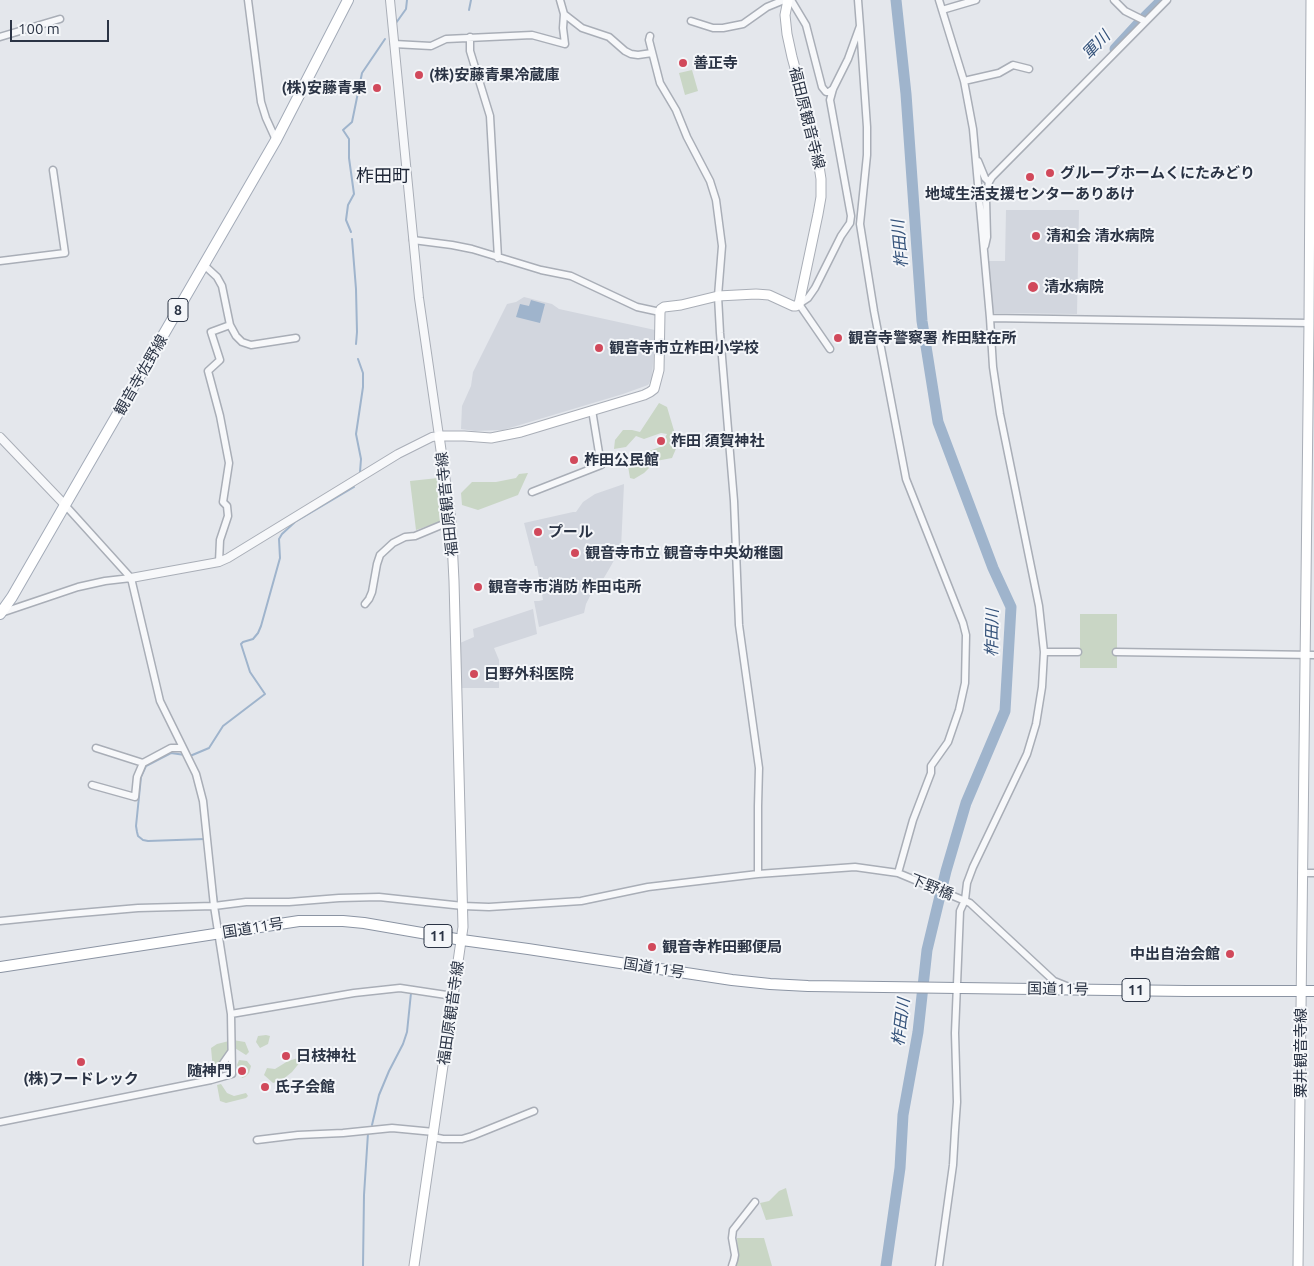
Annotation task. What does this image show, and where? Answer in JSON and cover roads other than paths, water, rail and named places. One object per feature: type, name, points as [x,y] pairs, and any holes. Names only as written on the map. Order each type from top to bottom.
[{"type":"main road","name":"観音寺佐野線","points":[[0,614],[66,505],[276,140],[348,0]]},
{"type":"main road","name":"福田原観音寺線","points":[[788,0],[786,15],[787,34],[816,141],[821,179],[821,197],[799,304]]},
{"type":"main road","name":"粟井観音寺線","points":[[1298,1266],[1302,873],[1309,655],[1308,323],[1311,0]]},
{"type":"main road","points":[[660,312],[664,307],[718,296],[770,295],[794,306],[799,304]]},
{"type":"main road","name":"福田原観音寺線","points":[[414,1266],[463,927],[454,581],[450,521],[439,436],[491,438],[526,430],[644,395],[654,389],[659,370],[660,312]]},
{"type":"main road","name":"国道11号","points":[[0,967],[299,922],[344,921],[732,980],[770,984],[957,988],[1314,991]]},
{"type":"street","points":[[248,0],[261,102],[276,140]]},
{"type":"street","points":[[0,614],[78,587],[219,562],[398,454],[432,436],[439,436],[419,298],[390,0]]},
{"type":"street","points":[[394,44],[431,46],[446,39],[532,35],[565,44],[564,14],[560,0]]},
{"type":"street","points":[[691,21],[713,28],[743,24],[767,7],[788,0],[806,25],[822,87],[826,92],[833,89]]},
{"type":"street","points":[[858,0],[867,126],[867,155],[860,224],[874,311],[906,479],[963,623],[966,635],[965,683],[959,710],[948,742],[931,766],[931,773],[913,820],[898,873]]},
{"type":"street","points":[[939,0],[964,81],[973,129],[993,368],[1000,414],[1040,606],[1044,652],[1042,687],[1036,724],[1027,754],[973,867],[967,883],[965,900],[960,911],[955,1033],[957,1102],[952,1165],[939,1266]]},
{"type":"street","points":[[942,10],[976,0]]},
{"type":"street","points":[[1114,0],[1126,11],[1145,21]]},
{"type":"street","points":[[983,252],[987,237],[986,199],[989,182],[992,177],[1167,0]]},
{"type":"street","points":[[564,14],[582,28],[609,37],[631,54],[652,53]]},
{"type":"street","points":[[0,37],[60,18]]},
{"type":"street","points":[[830,348],[799,304],[808,298],[815,288],[840,236],[850,223],[851,216],[830,100],[860,26]]},
{"type":"street","points":[[650,36],[649,40],[660,83],[676,110],[686,137],[710,181],[716,200],[722,246],[718,296],[734,501],[739,625],[759,768],[758,874]]},
{"type":"street","points":[[470,37],[470,51],[490,116],[498,258]]},
{"type":"street","points":[[964,81],[999,72],[1013,65],[1029,69]]},
{"type":"street","points":[[976,156],[985,178],[989,182]]},
{"type":"street","points":[[0,262],[64,253],[53,170]]},
{"type":"street","points":[[850,223],[860,224]]},
{"type":"street","points":[[413,240],[472,249],[541,270],[571,276],[637,307],[660,312]]},
{"type":"street","points":[[204,265],[217,277],[222,286],[230,325],[242,342],[251,345],[296,338]]},
{"type":"street","points":[[990,318],[1308,323]]},
{"type":"street","points":[[219,562],[220,540],[228,516],[227,506],[223,502],[230,463],[208,371],[220,360],[211,332],[230,325]]},
{"type":"street","points":[[532,492],[601,465],[592,410]]},
{"type":"street","points":[[0,437],[66,505],[131,578],[160,701],[196,774],[203,801],[214,906],[231,1014],[232,1074],[203,1082],[0,1122]]},
{"type":"street","points":[[365,604],[372,592],[376,564],[380,555],[394,543],[405,537],[421,534],[450,521]]},
{"type":"street","points":[[1044,652],[1078,652]]},
{"type":"street","points":[[1116,652],[1309,655]]},
{"type":"street","points":[[96,748],[143,763]]},
{"type":"street","points":[[92,785],[135,797],[137,777],[143,763],[170,748],[183,748]]},
{"type":"street","name":"下野橋","points":[[0,921],[138,908],[214,906],[246,902],[289,902],[339,898],[379,897],[489,907],[581,901],[648,887],[758,874],[855,867],[898,873],[965,900],[1054,981],[1075,989]]},
{"type":"street","points":[[1302,873],[1314,873]]},
{"type":"street","points":[[231,1014],[354,993],[400,988],[453,996]]},
{"type":"street","points":[[203,1082],[217,1072],[231,1052]]},
{"type":"street","points":[[257,1140],[392,1128],[434,1135],[443,1139],[462,1139],[534,1111]]},
{"type":"street","points":[[732,1266],[735,1255],[732,1238],[733,1230],[755,1202]]},
{"type":"water","points":[[531,300],[545,304],[540,323],[516,317],[520,304],[529,306]]},
{"type":"waterway","points":[[396,23],[406,9],[407,0]]},
{"type":"waterway","points":[[469,10],[471,0]]},
{"type":"waterway","name":"柞田川","points":[[886,1266],[900,1168],[903,1115],[918,1032],[927,950],[946,871],[966,803],[1005,711],[1011,607],[993,568],[938,422],[922,321],[906,94],[896,0]]},
{"type":"waterway","name":"軍川","points":[[1145,17],[1162,0]]},
{"type":"waterway","name":"軍川","points":[[1115,49],[1139,23]]},
{"type":"waterway","points":[[351,232],[346,220],[348,205],[354,194],[349,158],[349,139],[343,130],[352,122],[362,73],[385,39]]},
{"type":"waterway","points":[[352,239],[356,289],[356,344]]},
{"type":"waterway","points":[[358,359],[363,373],[363,387],[356,434],[361,459],[360,472]]},
{"type":"waterway","points":[[190,756],[209,748],[223,726],[265,694],[250,672],[241,644],[253,639],[261,626],[280,558],[279,539],[282,534],[295,522],[354,487]]},
{"type":"waterway","points":[[185,755],[171,753],[146,766],[141,777],[137,832],[138,836],[148,841],[205,839]]},
{"type":"waterway","points":[[214,880],[217,903]]},
{"type":"waterway","points":[[218,909],[219,917]]},
{"type":"waterway","points":[[372,1125],[379,1095],[407,1032],[411,993]]},
{"type":"waterway","points":[[363,1266],[364,1195],[368,1133]]},
{"type":"place","name":"善正寺","points":[[683,63]]},
{"type":"place","name":"(株)安藤青果冷蔵庫","points":[[419,75]]},
{"type":"place","name":"(株)安藤青果","points":[[377,88]]},
{"type":"place","name":"グループホームくにたみどり","points":[[1050,173]]},
{"type":"place","name":"地域生活支援センターありあけ","points":[[1030,177]]},
{"type":"place","name":"清和会 清水病院","points":[[1036,236]]},
{"type":"place","name":"清水病院","points":[[1033,287]]},
{"type":"place","name":"観音寺警察署 柞田駐在所","points":[[838,338]]},
{"type":"place","name":"観音寺市立柞田小学校","points":[[599,348]]},
{"type":"place","name":"柞田 須賀神社","points":[[661,441]]},
{"type":"place","name":"柞田公民館","points":[[574,460]]},
{"type":"place","name":"プール","points":[[538,532]]},
{"type":"place","name":"観音寺市立 観音寺中央幼稚園","points":[[575,553]]},
{"type":"place","name":"観音寺市消防 柞田屯所","points":[[478,587]]},
{"type":"place","name":"日野外科医院","points":[[474,674]]},
{"type":"place","name":"観音寺柞田郵便局","points":[[652,947]]},
{"type":"place","name":"中出自治会館","points":[[1230,954]]},
{"type":"place","name":"日枝神社","points":[[286,1056]]},
{"type":"place","name":"(株)フードレック","points":[[81,1062]]},
{"type":"place","name":"随神門","points":[[242,1071]]},
{"type":"place","name":"氏子会館","points":[[265,1087]]},
{"type":"district","name":"柞田町","points":[[383,176]]}]
